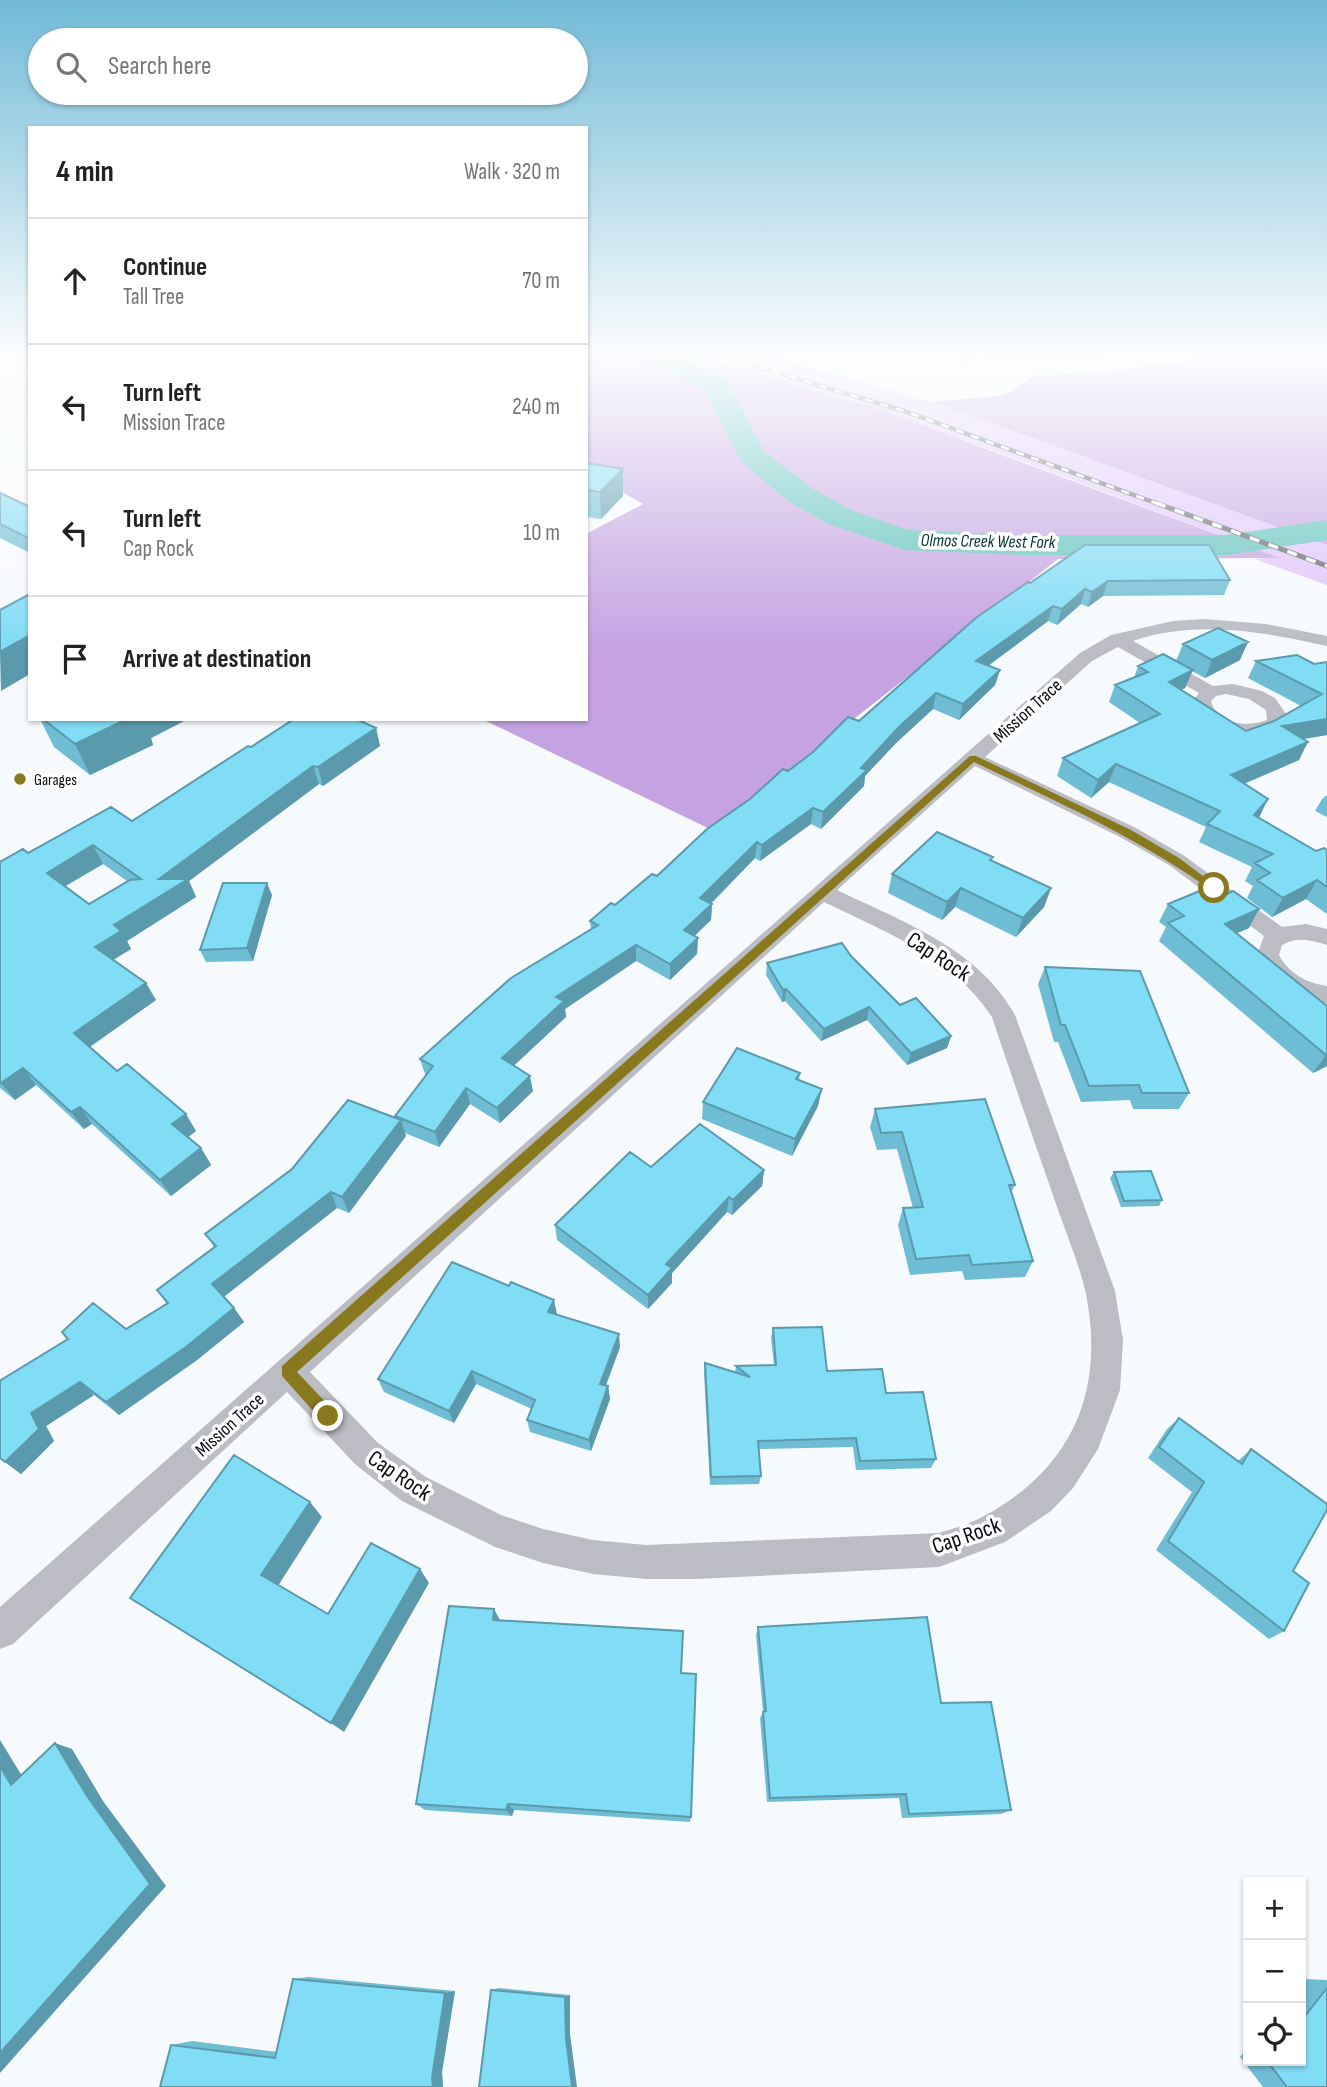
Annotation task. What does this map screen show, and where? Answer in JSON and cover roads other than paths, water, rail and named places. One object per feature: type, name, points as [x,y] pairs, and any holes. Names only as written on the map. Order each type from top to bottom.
[{"type":"street","name":"Mission Trace","points":[[0,1630],[1086,657],[1117,639],[1166,626],[1204,624],[1265,628],[1327,641]]},
{"type":"street","points":[[1117,639],[1210,692]]},
{"type":"street","points":[[973,758],[1127,832],[1176,860],[1278,936]]},
{"type":"street","name":"Cap Rock","points":[[288,1371],[367,1454],[414,1489],[495,1530],[543,1546],[593,1557],[646,1562],[697,1562],[939,1550],[993,1530],[1039,1500],[1061,1476],[1087,1438],[1104,1390],[1108,1340],[1100,1291],[1003,1014],[984,988],[958,965],[922,943],[822,892]]},
{"type":"street","points":[[1327,937],[1298,931],[1278,936],[1269,947],[1268,955],[1277,972],[1297,987],[1327,995]]},
{"type":"waterway","name":"Olmos Creek West Fork","points":[[749,450],[752,456],[800,495],[842,518],[905,540],[1021,545],[1226,545],[1327,530]]},
{"type":"railway","points":[[1012,450],[1161,505]]},
{"type":"railway","points":[[1156,503],[1327,566]]},
{"type":"place","name":"Garages","points":[[20,779]]}]
